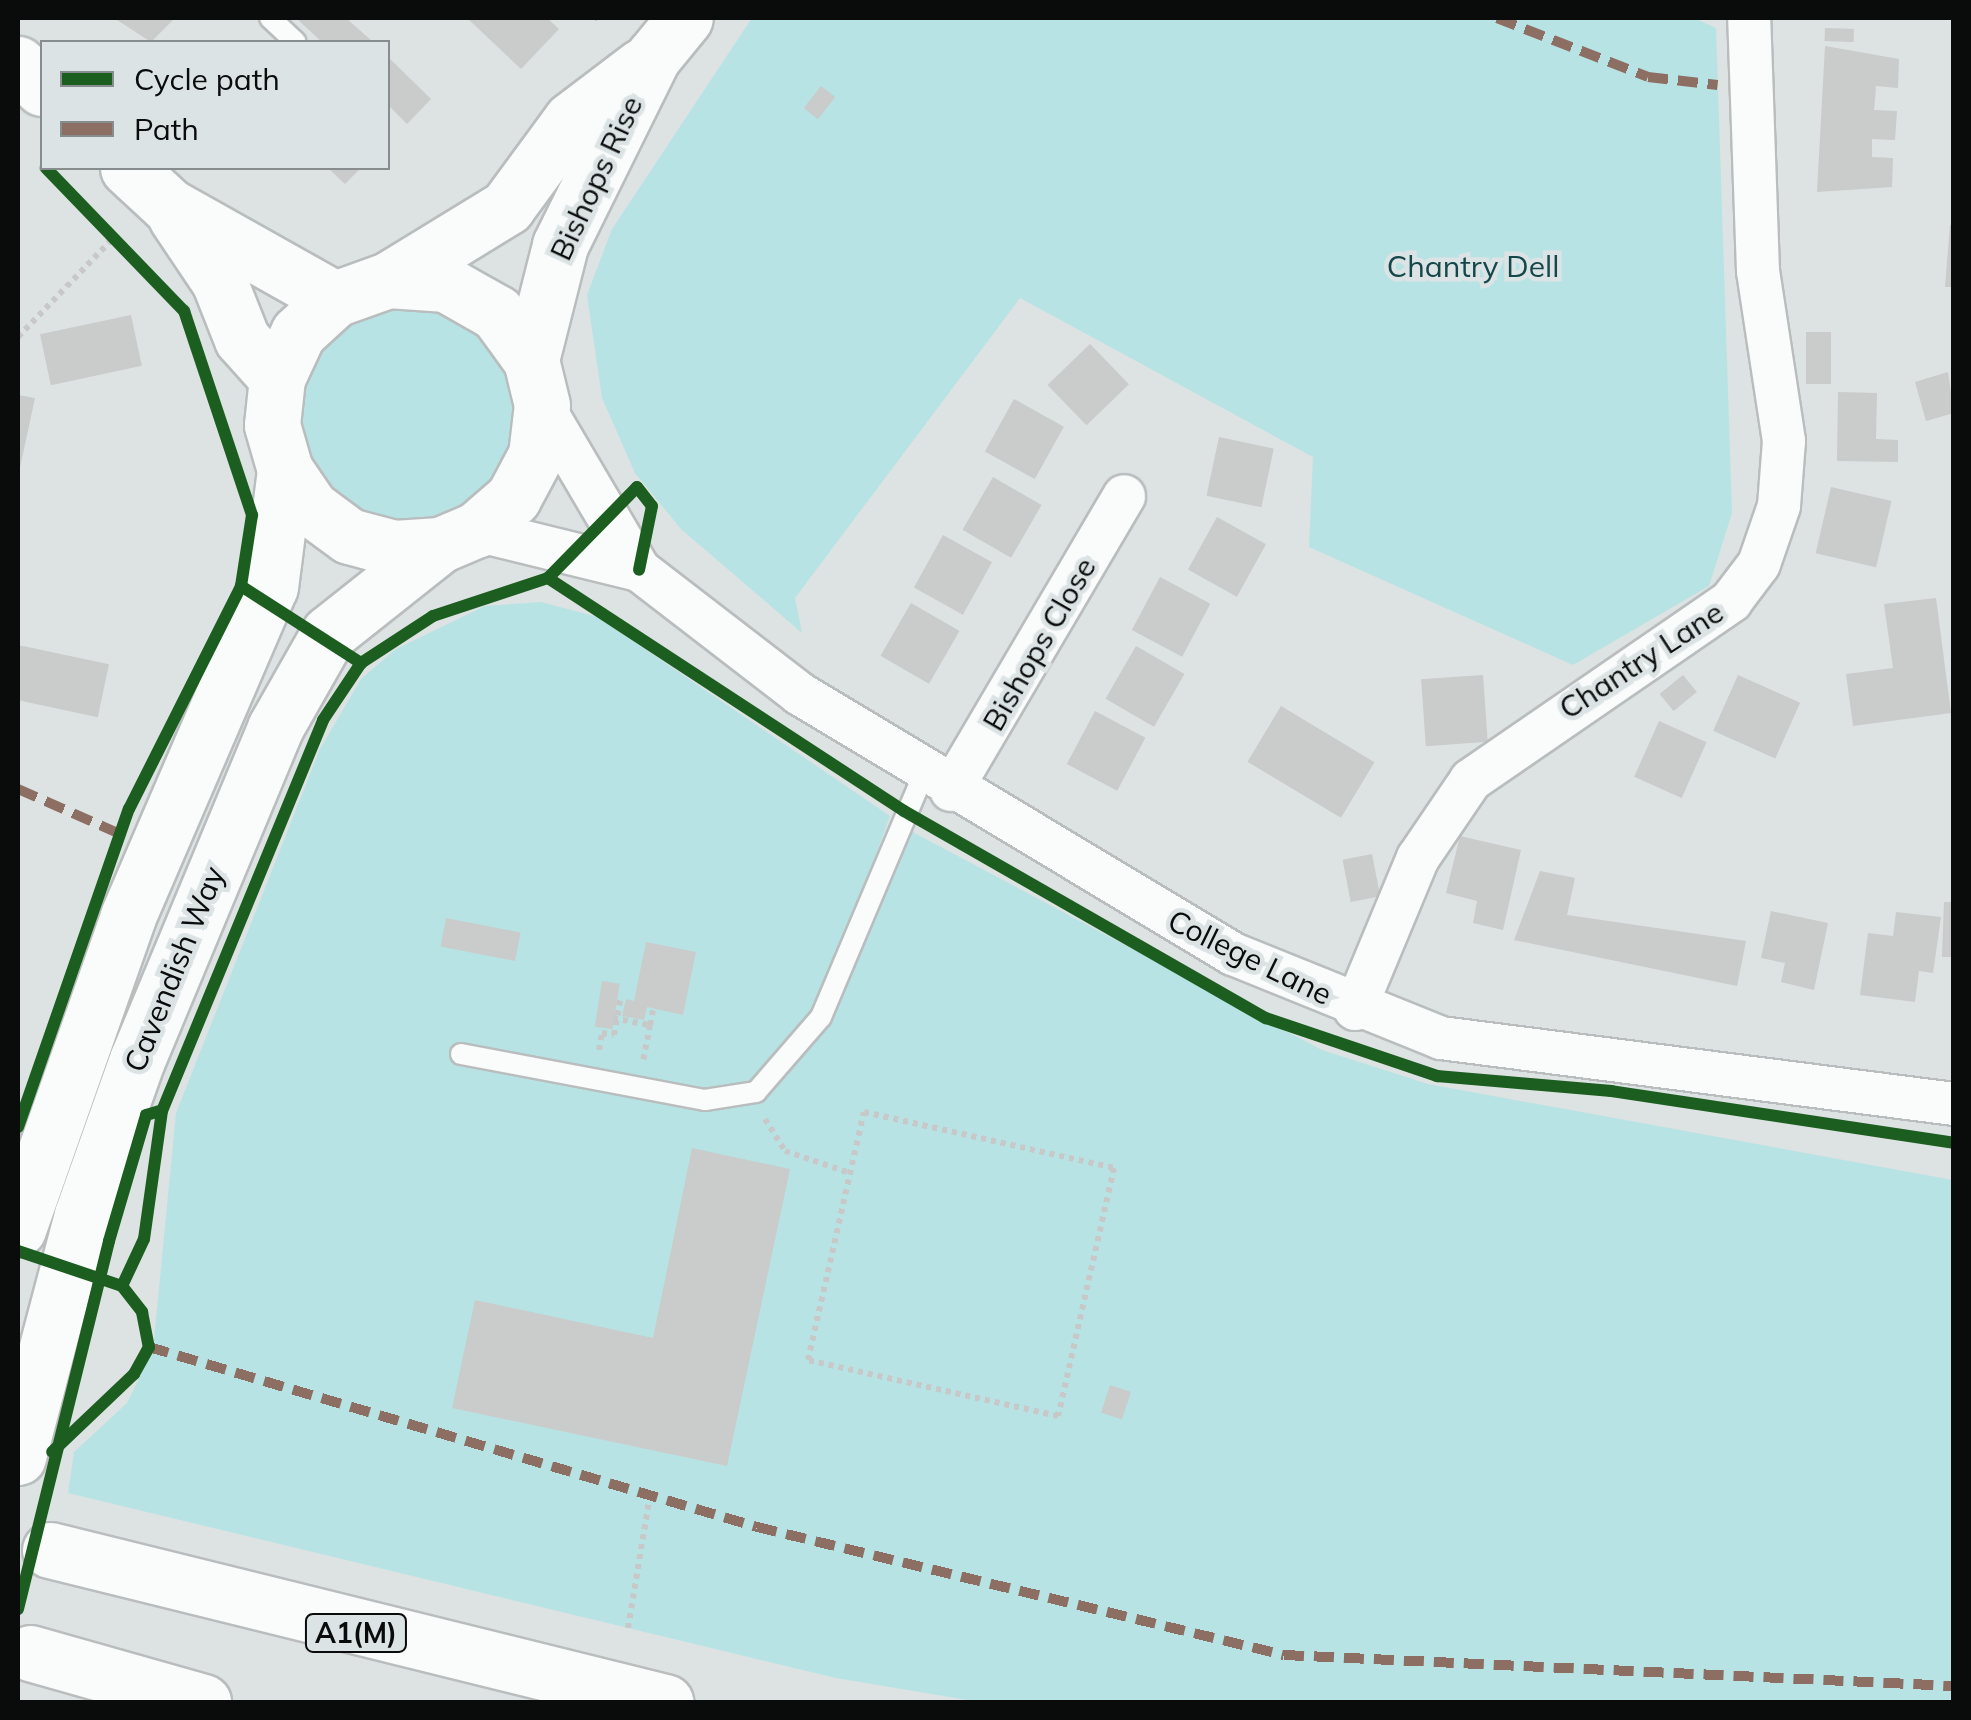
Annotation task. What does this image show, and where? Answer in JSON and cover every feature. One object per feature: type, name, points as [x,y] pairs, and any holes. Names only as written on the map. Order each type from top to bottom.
[{"type":"main road","name":"Bishops Rise","points":[[388,280],[507,207],[571,120],[669,37]]},
{"type":"main road","name":"Bishops Rise","points":[[536,383],[560,245],[669,37]]},
{"type":"main road","points":[[18,64],[40,86]]},
{"type":"main road","points":[[130,170],[168,206],[220,281],[242,339],[277,378]]},
{"type":"main road","points":[[168,206],[335,299]]},
{"type":"main road","name":"Cavendish Way","points":[[18,1456],[119,1112],[275,728],[329,633],[513,498],[536,454],[536,383],[497,313],[446,284],[388,280],[335,299],[298,334],[277,378],[272,425],[284,470],[311,508],[349,536],[394,548],[458,538]]},
{"type":"main road","name":"Cavendish Way","points":[[18,1230],[128,916],[270,587],[284,470]]},
{"type":"main road","name":"A1(M)","points":[[50,1550],[665,1702]]},
{"type":"main road","points":[[30,1652],[203,1702]]},
{"type":"street","name":"Chantry Lane","points":[[1355,1009],[1418,858],[1470,780],[1731,601],[1760,564],[1778,506],[1784,441],[1758,271],[1749,18]]},
{"type":"street","name":"College Lane","points":[[536,383],[639,570],[800,694],[938,782],[1233,954],[1355,1009],[1441,1038],[1954,1104]]},
{"type":"street","name":"Bishops Close","points":[[938,782],[1124,496]]},
{"type":"street","name":"College Lane","points":[[458,538],[639,570]]},
{"type":"lane","points":[[270,18],[294,40]]},
{"type":"lane","points":[[462,1054],[592,1081],[732,1102],[756,1092],[821,1017],[938,782]]},
{"type":"path","points":[[102,221],[127,246]]},
{"type":"path","points":[[18,337],[116,235]]},
{"type":"path","points":[[592,1081],[602,1034],[614,1036],[621,996]]},
{"type":"path","points":[[638,1089],[654,1009]]},
{"type":"path","points":[[615,1018],[650,1025]]},
{"type":"path","points":[[756,1092],[785,1152],[850,1173]]},
{"type":"path","points":[[864,1112],[1114,1168],[1058,1416],[808,1360],[850,1173],[864,1112]]},
{"type":"path","points":[[628,1628],[650,1496]]},
{"type":"green space","name":"Chantry Dell","points":[[752,18],[1694,18],[1716,28],[1732,513],[1709,586],[1573,665],[1309,547],[1313,457],[1020,298],[795,598],[802,633],[681,529],[635,473],[602,398],[587,295],[612,229]]},
{"type":"green space","points":[[408,309],[449,317],[483,340],[506,374],[514,415],[506,456],[483,490],[449,513],[408,521],[367,513],[333,490],[310,456],[302,415],[310,374],[333,340],[367,317]]},
{"type":"green space","points":[[541,602],[598,617],[890,816],[831,977],[847,986],[907,829],[1322,1050],[1428,1084],[1953,1180],[1953,1702],[979,1702],[836,1678],[68,1493],[74,1452],[127,1403],[153,1350],[176,1113],[320,749],[361,679],[396,649],[485,606]]},
{"type":"building","points":[[114,18],[175,18],[153,40]]},
{"type":"building","points":[[296,18],[346,18],[371,40],[320,40]]},
{"type":"building","points":[[467,18],[547,18],[559,29],[521,69]]},
{"type":"building","points":[[1825,28],[1854,29],[1854,42],[1825,41]]},
{"type":"building","points":[[1825,46],[1899,59],[1898,88],[1876,86],[1874,110],[1897,111],[1895,140],[1872,139],[1872,157],[1893,158],[1892,187],[1817,192]]},
{"type":"building","points":[[390,59],[431,99],[407,124],[390,107]]},
{"type":"building","points":[[821,86],[835,97],[818,119],[804,108]]},
{"type":"building","points":[[330,170],[359,170],[345,184]]},
{"type":"building","points":[[1950,225],[1954,225],[1954,287],[1945,287]]},
{"type":"building","points":[[131,315],[142,366],[51,385],[40,334]]},
{"type":"building","points":[[1806,332],[1831,332],[1831,384],[1806,384]]},
{"type":"building","points":[[1090,344],[1129,384],[1086,425],[1048,385]]},
{"type":"building","points":[[1948,372],[1954,413],[1926,421],[1915,382]]},
{"type":"building","points":[[1838,392],[1877,393],[1876,439],[1898,440],[1898,462],[1837,461]]},
{"type":"building","points":[[18,395],[35,398],[19,472],[18,472]]},
{"type":"building","points":[[1014,399],[1064,427],[1035,479],[985,451]]},
{"type":"building","points":[[1219,437],[1274,449],[1261,507],[1207,496]]},
{"type":"building","points":[[993,477],[1041,505],[1011,558],[963,530]]},
{"type":"building","points":[[1831,487],[1891,501],[1876,567],[1816,553]]},
{"type":"building","points":[[1217,517],[1266,544],[1237,597],[1188,569]]},
{"type":"building","points":[[943,535],[992,562],[963,615],[914,587]]},
{"type":"building","points":[[1160,577],[1210,604],[1182,657],[1132,630]]},
{"type":"building","points":[[1936,598],[1951,713],[1853,726],[1846,674],[1893,668],[1884,604]]},
{"type":"building","points":[[911,603],[959,631],[929,684],[880,656]]},
{"type":"building","points":[[18,645],[109,664],[98,717],[18,700]]},
{"type":"building","points":[[1136,646],[1184,674],[1154,727],[1106,699]]},
{"type":"building","points":[[1483,675],[1488,742],[1426,746],[1421,679]]},
{"type":"building","points":[[1683,675],[1697,692],[1674,711],[1660,694]]},
{"type":"building","points":[[1738,675],[1800,703],[1775,758],[1713,731]]},
{"type":"building","points":[[1281,706],[1374,762],[1341,818],[1248,762]]},
{"type":"building","points":[[1095,711],[1145,738],[1117,791],[1067,764]]},
{"type":"building","points":[[1659,721],[1707,742],[1682,798],[1634,777]]},
{"type":"building","points":[[1460,836],[1521,850],[1503,930],[1473,923],[1477,901],[1446,893]]},
{"type":"building","points":[[1372,854],[1380,896],[1351,902],[1343,860]]},
{"type":"building","points":[[1540,871],[1575,878],[1567,915],[1746,941],[1737,986],[1514,940]]},
{"type":"building","points":[[1944,902],[1954,902],[1954,957],[1942,957]]},
{"type":"building","points":[[1771,911],[1828,923],[1814,990],[1781,982],[1785,963],[1761,958]]},
{"type":"building","points":[[1896,912],[1941,917],[1933,973],[1919,971],[1915,1002],[1860,995],[1868,933],[1893,936]]},
{"type":"building","points":[[446,918],[521,933],[515,961],[440,946]]},
{"type":"building","points":[[646,942],[696,952],[683,1015],[647,1007],[644,1020],[622,1016],[626,999],[634,1001]]},
{"type":"building","points":[[602,981],[620,984],[613,1029],[595,1026]]},
{"type":"building","points":[[692,1148],[790,1169],[727,1466],[452,1408],[475,1300],[653,1338]]},
{"type":"building","points":[[1110,1385],[1131,1392],[1122,1419],[1101,1413]]},
{"type":"marked path","points":[[1497,18],[1648,77],[1718,85]]},
{"type":"marked path","points":[[18,789],[120,834]]},
{"type":"marked path","points":[[149,1347],[757,1527],[1284,1655],[1954,1686]]},
{"type":"cycle path","points":[[18,1127],[129,809],[241,586],[252,515],[184,311],[48,170]]},
{"type":"cycle path","points":[[548,578],[637,487],[652,506],[639,570]]},
{"type":"cycle path","points":[[122,1286],[144,1239],[162,1111],[323,720],[361,663],[433,616],[548,578],[904,811],[1266,1018],[1437,1076],[1611,1091],[1954,1143]]},
{"type":"cycle path","points":[[241,586],[361,663]]},
{"type":"cycle path","points":[[18,1609],[109,1241],[146,1115],[160,1111]]},
{"type":"cycle path","points":[[18,1251],[122,1286],[142,1312],[149,1347],[134,1374],[52,1452]]}]
